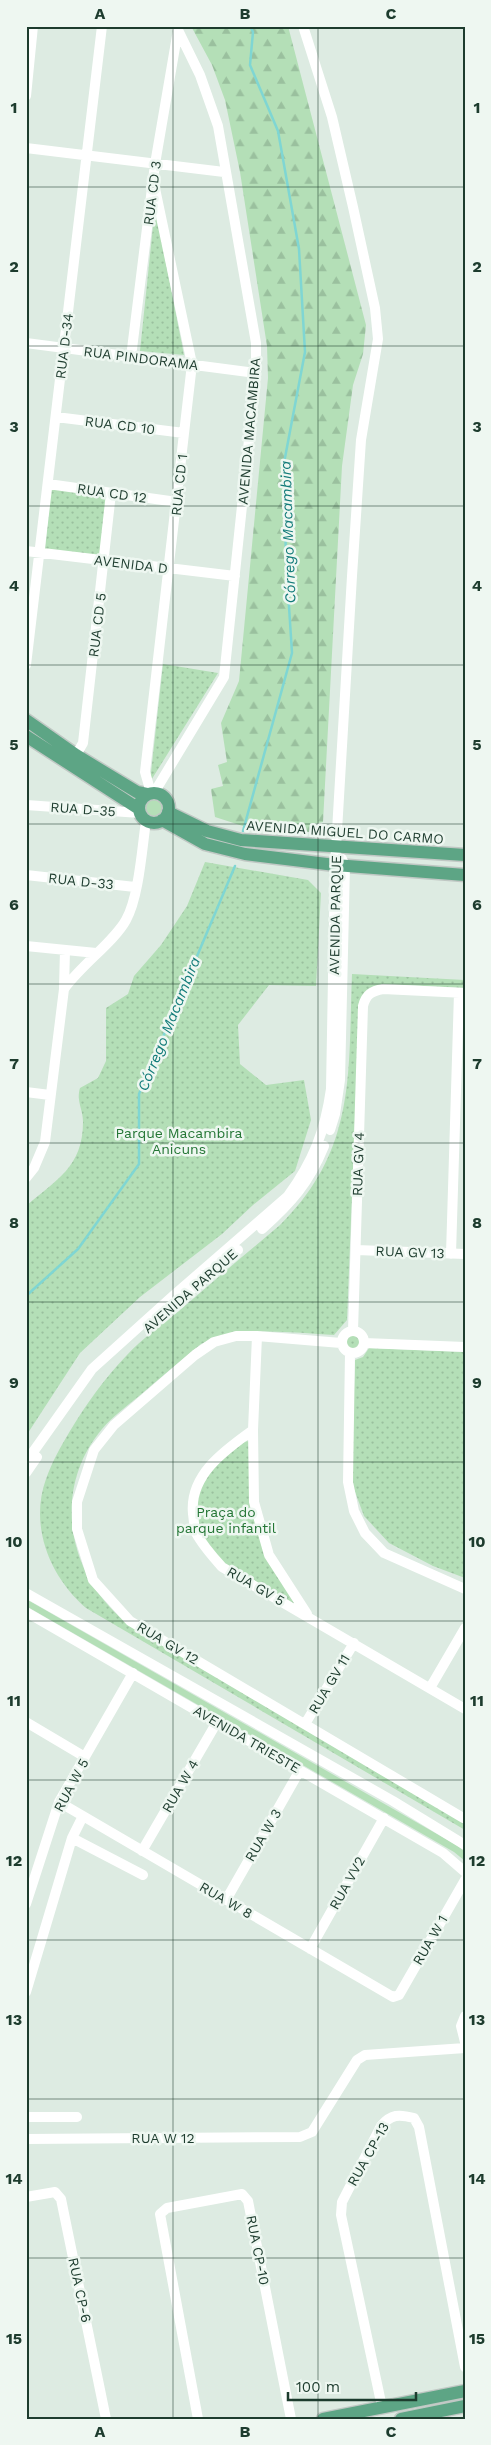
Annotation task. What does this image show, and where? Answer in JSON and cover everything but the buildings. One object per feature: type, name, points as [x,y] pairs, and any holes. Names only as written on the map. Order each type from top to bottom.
[{"type":"main road","points":[[26,720],[76,755],[137,792],[166,799],[165,816],[157,822],[142,814],[26,736]]},
{"type":"main road","points":[[142,814],[143,798],[151,794]]},
{"type":"main road","name":"AVENIDA MIGUEL DO CARMO","points":[[165,816],[207,831],[241,840],[336,848],[465,855]]},
{"type":"main road","name":"AVENIDA MIGUEL DO CARMO","points":[[165,816],[204,844],[245,854],[340,865],[465,875]]},
{"type":"main road","points":[[323,2419],[465,2391]]},
{"type":"main road","points":[[401,2419],[465,2406]]},
{"type":"street","points":[[26,96],[33,26]]},
{"type":"street","name":"RUA D-34","points":[[26,666],[102,26]]},
{"type":"street","points":[[303,26],[332,117],[375,308],[378,339],[361,440],[336,848]]},
{"type":"street","name":"RUA CD 3","points":[[131,357],[155,164],[177,28]]},
{"type":"street","name":"AVENIDA MACAMBIRA","points":[[151,794],[224,676],[256,373],[256,343],[224,172],[218,126],[200,75],[177,28]]},
{"type":"street","points":[[26,148],[224,172]]},
{"type":"street","name":"RUA CD 1","points":[[151,794],[145,772],[192,364],[153,179]]},
{"type":"street","name":"RUA PINDORAMA","points":[[26,343],[256,373]]},
{"type":"street","name":"RUA CD 10","points":[[56,417],[184,433]]},
{"type":"street","name":"RUA CD 12","points":[[48,484],[177,502]]},
{"type":"street","name":"RUA CD 5","points":[[76,755],[83,743],[111,493]]},
{"type":"street","name":"AVENIDA D","points":[[26,551],[235,576]]},
{"type":"street","name":"RUA D-35","points":[[26,805],[142,814]]},
{"type":"street","points":[[64,989],[126,921],[136,887],[142,814]]},
{"type":"street","name":"AVENIDA PARQUE","points":[[26,1473],[100,1371],[287,1207],[305,1185],[317,1163],[335,1114],[340,1080],[340,865],[336,848]]},
{"type":"street","name":"AVENIDA PARQUE","points":[[26,1462],[92,1369],[288,1196],[314,1152],[326,1120],[331,1089],[340,865]]},
{"type":"street","name":"RUA D-33","points":[[26,875],[136,887]]},
{"type":"street","points":[[26,946],[96,953]]},
{"type":"street","points":[[26,1178],[45,1142],[64,989],[65,950]]},
{"type":"street","name":"RUA GV 4","points":[[353,1331],[363,1006],[365,997],[373,991],[383,988],[462,993]]},
{"type":"street","points":[[451,1254],[462,993]]},
{"type":"street","points":[[26,1092],[50,1095]]},
{"type":"street","name":"RUA GV 13","points":[[356,1250],[465,1254]]},
{"type":"street","points":[[353,1331],[360,1333],[364,1343],[360,1351],[350,1353],[344,1349],[342,1343],[344,1335],[353,1331]]},
{"type":"street","name":"RUA GV 12","points":[[342,1343],[236,1336],[214,1342],[195,1355],[114,1425],[94,1450],[77,1502],[76,1529],[93,1580],[130,1621],[465,1819]]},
{"type":"street","name":"RUA GV 5","points":[[257,1336],[253,1430],[254,1502],[269,1555],[308,1616]]},
{"type":"street","points":[[364,1343],[465,1347]]},
{"type":"street","points":[[350,1353],[348,1482],[354,1511],[365,1533],[384,1553],[465,1589]]},
{"type":"street","name":"RUA GV 5","points":[[253,1430],[213,1462],[195,1486],[192,1508],[195,1531],[208,1552],[222,1567],[465,1709]]},
{"type":"street","name":"AVENIDA TRIESTE","points":[[26,1593],[393,1801],[465,1845]]},
{"type":"street","name":"AVENIDA TRIESTE","points":[[26,1612],[444,1853],[465,1872]]},
{"type":"street","points":[[430,1688],[465,1628]]},
{"type":"street","name":"RUA GV 11","points":[[305,1724],[354,1643]]},
{"type":"street","name":"RUA W 5","points":[[26,1904],[31,1870],[59,1802],[133,1673]]},
{"type":"street","name":"RUA W 4","points":[[142,1851],[218,1722]]},
{"type":"street","points":[[28,1727],[85,1757]]},
{"type":"street","name":"RUA W 3","points":[[226,1900],[300,1770]]},
{"type":"street","name":"RUA W 8","points":[[59,1802],[393,1997]]},
{"type":"street","points":[[26,1992],[72,1838],[83,1816]]},
{"type":"street","name":"RUA VV2","points":[[310,1949],[384,1818]]},
{"type":"street","points":[[72,1838],[143,1875]]},
{"type":"street","name":"RUA W 1","points":[[393,1997],[399,1995],[465,1880]]},
{"type":"street","points":[[465,2016],[461,2026],[461,2034],[465,2042]]},
{"type":"street","name":"RUA W 12","points":[[26,2139],[300,2137],[312,2132],[357,2060],[366,2055],[465,2048]]},
{"type":"street","name":"RUA CP-13","points":[[382,2407],[341,2216],[342,2202],[381,2126],[389,2117],[400,2114],[414,2118],[419,2127],[465,2367]]},
{"type":"street","points":[[26,2117],[77,2118]]},
{"type":"street","name":"RUA CP-6","points":[[26,2197],[55,2192],[61,2199],[106,2419]]},
{"type":"street","name":"RUA CP-10","points":[[198,2419],[160,2214],[167,2208],[242,2194],[248,2201],[292,2419]]},
{"type":"green space","points":[[191,26],[288,26],[366,325],[363,354],[353,385],[342,466],[323,822],[313,824],[309,832],[249,828],[215,817],[211,789],[223,786],[218,765],[227,762],[221,723],[239,681],[268,378],[267,346],[240,172],[225,100],[212,65]]},
{"type":"green space","points":[[155,207],[184,355],[140,351]]},
{"type":"green space","points":[[51,488],[108,495],[102,558],[45,550]]},
{"type":"green space","points":[[163,664],[218,673],[150,782]]},
{"type":"green space","points":[[154,798],[161,801],[164,808],[161,815],[154,818],[147,815],[144,808],[147,801]]},
{"type":"green space","name":"Parque Macambira Anicuns","points":[[205,862],[308,880],[321,893],[316,986],[269,985],[238,1025],[240,1064],[266,1085],[304,1080],[311,1120],[295,1171],[253,1205],[222,1234],[140,1297],[80,1353],[26,1436],[26,1206],[57,1180],[73,1161],[82,1137],[83,1117],[79,1097],[80,1088],[98,1078],[106,1061],[106,1008],[128,994],[134,976],[161,945],[187,906]]},
{"type":"green space","points":[[352,974],[465,980],[465,988],[383,984],[369,989],[356,1096],[347,1320],[334,1335],[249,1332],[216,1338],[201,1344],[120,1411],[102,1429],[87,1451],[77,1476],[72,1501],[72,1526],[77,1551],[87,1575],[101,1597],[120,1617],[465,1822],[465,1830],[86,1608],[62,1581],[53,1566],[46,1550],[42,1532],[40,1515],[41,1497],[48,1473],[70,1431],[89,1401],[139,1343],[280,1225],[305,1196],[323,1168],[336,1138],[348,1077]]},
{"type":"green space","points":[[353,1334],[359,1336],[361,1342],[359,1348],[353,1350],[347,1348],[345,1342],[347,1336]]},
{"type":"green space","points":[[369,1348],[465,1352],[465,1578],[433,1566],[389,1543],[364,1516],[351,1481],[355,1360],[363,1357]]},
{"type":"green space","name":"Praça do parque infantil","points":[[250,1441],[252,1509],[300,1608],[224,1566],[197,1530],[198,1487],[215,1465],[241,1442]]},
{"type":"green space","points":[[26,1599],[458,1846],[465,1852],[465,1861],[454,1852],[26,1606]]},
{"type":"waterway","name":"Córrego Macambira","points":[[243,831],[292,653],[286,560],[284,463],[305,352],[299,249],[278,131],[250,65],[253,32],[250,26]]},
{"type":"waterway","name":"Córrego Macambira","points":[[26,1296],[78,1249],[139,1164],[139,1094],[235,866]]}]
